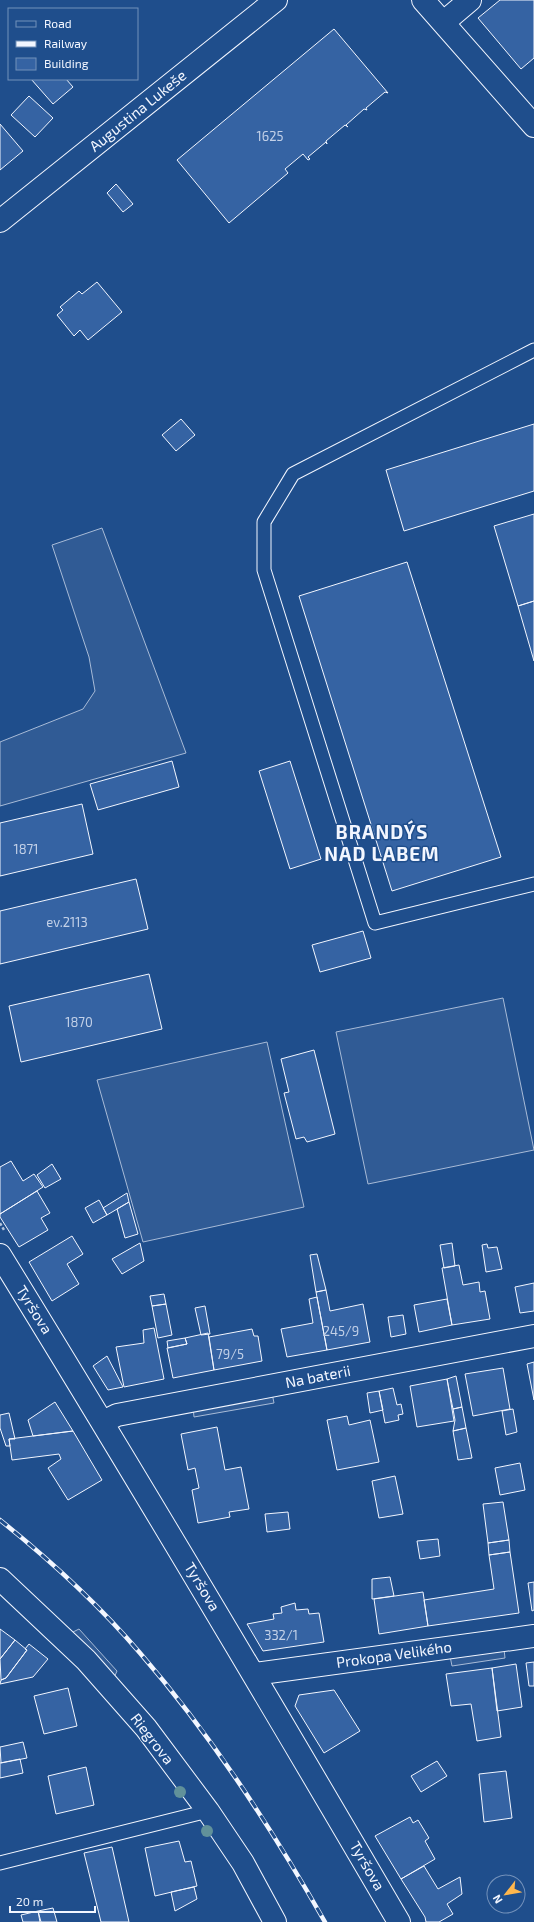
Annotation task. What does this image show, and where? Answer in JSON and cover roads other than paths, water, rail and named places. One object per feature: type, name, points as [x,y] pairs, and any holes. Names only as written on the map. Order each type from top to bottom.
[{"type":"street","name":"Augustina Lukeše","points":[[0,221],[276,0]]},
{"type":"street","points":[[423,0],[444,22],[534,126]]},
{"type":"street","points":[[444,22],[470,0]]},
{"type":"street","name":"Tyršova","points":[[0,1255],[103,1422],[254,1674],[399,1922]]},
{"type":"street","name":"Na baterii","points":[[103,1422],[117,1415],[534,1336]]},
{"type":"street","name":"Riegrova","points":[[0,1579],[86,1660],[146,1728],[208,1811],[243,1863],[276,1922]]},
{"type":"street","name":"Prokopa Velikého","points":[[254,1674],[534,1636]]},
{"type":"lane","points":[[534,350],[293,474],[264,522],[264,570],[375,923],[534,884]]},
{"type":"lane","points":[[0,1863],[208,1811]]},
{"type":"railway","points":[[0,1520],[91,1600],[124,1635],[166,1684],[216,1750],[262,1817],[325,1922]]},
{"type":"district","name":"BRANDÝS NAD LABEM","points":[[382,843]]}]
